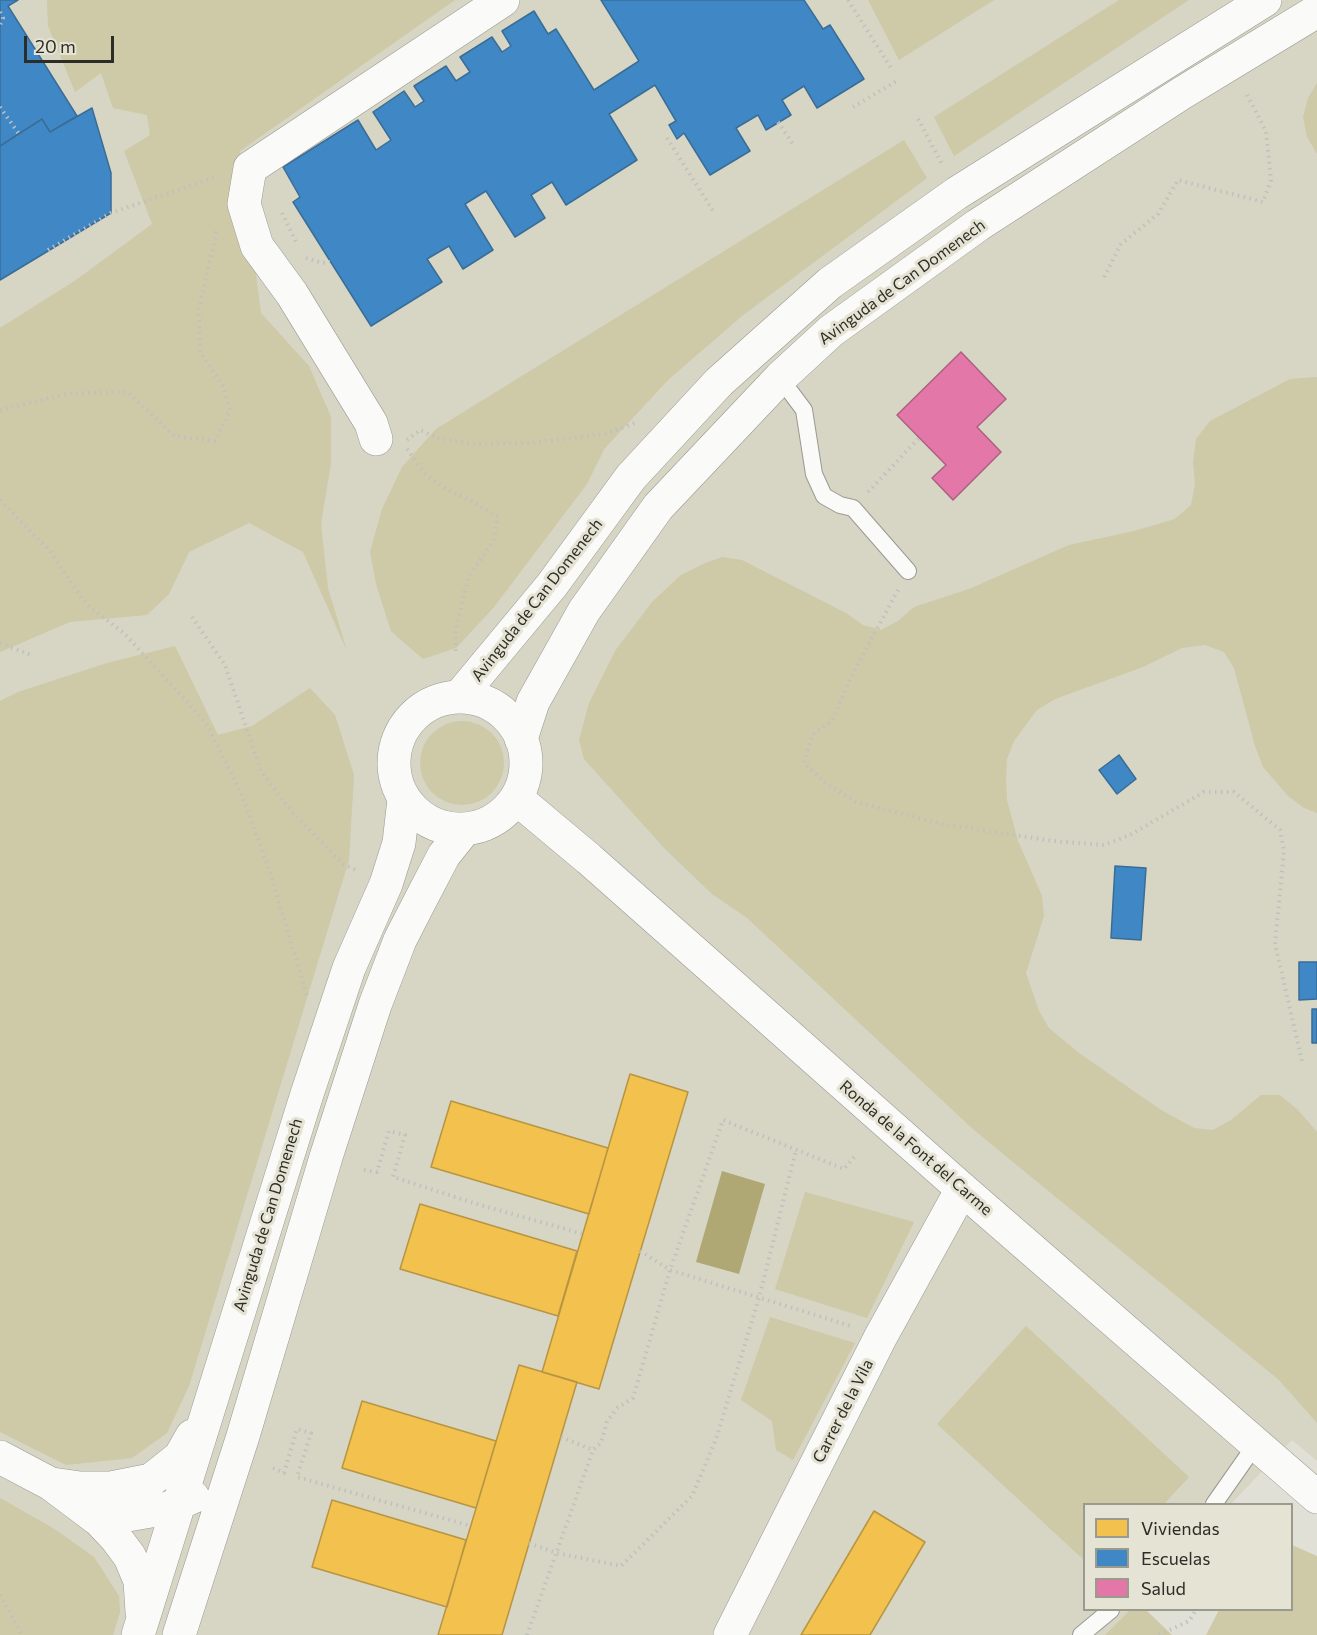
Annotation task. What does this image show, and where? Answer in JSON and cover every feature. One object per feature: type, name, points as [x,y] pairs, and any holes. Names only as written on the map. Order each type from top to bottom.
[{"type":"street","points":[[376,439],[370,423],[292,294],[257,246],[244,204],[250,168],[503,0]]},
{"type":"street","name":"Avinguda de Can Domenech","points":[[459,697],[552,585],[631,477],[718,382],[830,284],[957,193],[1265,0]]},
{"type":"street","name":"Avinguda de Can Domenech","points":[[521,739],[533,702],[584,611],[658,507],[780,378],[831,331],[978,225],[1182,93],[1317,11]]},
{"type":"street","points":[[459,697],[479,700],[497,708],[511,722],[521,739],[525,753],[525,773],[516,798],[491,821],[465,829],[451,828],[430,822],[418,814],[404,799],[394,773],[395,752],[401,733],[412,718],[424,708],[441,700],[459,697]]},
{"type":"street","name":"Ronda de la Font del Carme","points":[[516,798],[589,859],[962,1189],[1317,1497]]},
{"type":"street","name":"Avinguda de Can Domenech","points":[[139,1630],[165,1515],[207,1411],[290,1145],[346,979],[386,884],[399,843],[404,799]]},
{"type":"street","points":[[179,1635],[243,1436],[326,1157],[375,1005],[400,940],[444,855],[465,829]]},
{"type":"street","name":"Carrer de la Vila","points":[[730,1635],[880,1338],[962,1189]]},
{"type":"street","points":[[51,1484],[80,1488],[111,1488],[151,1480],[180,1457],[207,1411]]},
{"type":"street","points":[[99,1520],[165,1515],[199,1494],[243,1436]]},
{"type":"street","points":[[0,1457],[51,1484],[99,1520],[116,1538],[130,1557],[140,1581],[139,1630]]},
{"type":"street","points":[[111,1488],[165,1515],[183,1540],[189,1554],[193,1588]]},
{"type":"lane","points":[[780,378],[804,410],[814,474],[824,496],[840,505],[853,508],[908,571]]},
{"type":"lane","points":[[1216,1503],[1256,1444]]},
{"type":"lane","points":[[1082,1635],[1110,1611]]},
{"type":"path","points":[[848,0],[891,68]]},
{"type":"path","points":[[0,12],[3,18],[0,25]]},
{"type":"path","points":[[853,107],[897,81]]},
{"type":"path","points":[[1104,277],[1121,244],[1158,214],[1178,180],[1263,202],[1271,180],[1266,131],[1241,85]]},
{"type":"path","points":[[0,107],[19,134]]},
{"type":"path","points":[[918,119],[943,166]]},
{"type":"path","points":[[778,122],[793,144]]},
{"type":"path","points":[[667,138],[716,214]]},
{"type":"path","points":[[48,250],[111,213],[224,173]]},
{"type":"path","points":[[279,208],[295,235],[298,249]]},
{"type":"path","points":[[0,410],[71,393],[128,392],[174,436],[215,441],[230,410],[223,386],[201,352],[199,309],[216,233],[223,226]]},
{"type":"path","points":[[304,256],[322,263],[330,262]]},
{"type":"path","points":[[456,654],[455,635],[468,578],[493,542],[498,517],[470,500],[451,492],[425,474],[402,443],[420,430],[438,438],[473,444],[529,443],[606,434],[646,418]]},
{"type":"path","points":[[853,508],[919,438]]},
{"type":"path","points":[[0,500],[49,550],[87,605],[124,633],[206,723],[240,791],[268,866],[296,968],[311,1007]]},
{"type":"path","points":[[908,571],[851,677],[832,721],[813,734],[804,763],[826,783],[856,802],[942,824],[1053,841],[1104,845],[1130,835],[1204,792],[1234,792],[1258,809],[1280,830],[1284,851],[1275,944],[1302,1061]]},
{"type":"path","points":[[192,617],[225,665],[261,771],[292,812],[343,864],[366,874]]},
{"type":"path","points":[[0,643],[31,655]]},
{"type":"path","points":[[527,1635],[593,1450],[601,1443],[607,1422],[617,1408],[633,1398],[670,1270],[723,1120],[844,1169],[855,1156]]},
{"type":"path","points":[[364,1170],[377,1172],[389,1131],[405,1135],[393,1177],[583,1234]]},
{"type":"path","points":[[529,1543],[557,1553],[621,1566],[692,1496],[716,1439],[759,1298],[796,1150]]},
{"type":"path","points":[[640,1251],[670,1270],[858,1328]]},
{"type":"path","points":[[273,1468],[284,1473],[297,1429],[311,1433],[297,1477],[471,1526]]},
{"type":"path","points":[[561,1437],[593,1450]]},
{"type":"path","points":[[0,1595],[22,1635]]},
{"type":"path","points":[[1159,1635],[1189,1621],[1195,1611]]},
{"type":"shaded area","points":[[0,0],[1317,0],[1317,1461],[1292,1440],[1232,1503],[1083,1503],[1083,1611],[1129,1611],[1106,1635],[0,1635]]},
{"type":"shaded area","points":[[47,0],[455,0],[240,151],[261,313],[309,366],[331,417],[331,463],[321,524],[328,588],[347,651],[303,552],[249,523],[189,552],[169,594],[147,615],[70,622],[0,652],[0,328],[76,280],[152,224],[124,151],[150,135],[147,115],[113,108],[101,73],[75,92],[48,26]]},
{"type":"shaded area","points":[[868,0],[994,0],[899,60]]},
{"type":"shaded area","points":[[1119,0],[1189,0],[954,156],[934,117]]},
{"type":"shaded area","points":[[1317,83],[1317,154],[1307,137],[1303,117],[1308,98]]},
{"type":"shaded area","points":[[904,140],[927,178],[742,316],[669,379],[605,448],[587,484],[494,607],[456,648],[423,659],[391,631],[376,584],[370,552],[382,509],[402,467],[436,429]]},
{"type":"shaded area","points":[[1317,377],[1317,813],[1304,808],[1288,796],[1263,767],[1234,668],[1224,652],[1205,645],[1182,648],[1143,667],[1055,699],[1037,710],[1014,741],[1007,759],[1006,779],[1007,800],[1018,841],[1042,896],[1044,916],[1026,973],[1039,1011],[1049,1028],[1079,1053],[1161,1110],[1194,1128],[1213,1130],[1231,1120],[1261,1095],[1280,1095],[1298,1110],[1317,1132],[1317,1423],[1279,1380],[974,1130],[747,918],[712,894],[666,850],[584,759],[579,740],[589,703],[615,651],[652,602],[681,575],[703,564],[722,557],[742,560],[846,613],[863,625],[881,630],[898,621],[914,607],[969,589],[1069,545],[1134,531],[1175,519],[1191,505],[1195,484],[1193,462],[1196,439],[1210,421],[1290,379]]},
{"type":"shaded area","points":[[175,646],[218,735],[252,726],[310,688],[335,715],[354,775],[349,860],[189,1386],[167,1433],[132,1458],[66,1465],[0,1432],[0,701],[18,692],[107,663]]},
{"type":"shaded area","points":[[462,721],[478,724],[492,733],[501,747],[504,763],[501,779],[492,793],[478,802],[462,805],[446,802],[432,793],[423,779],[420,763],[423,747],[432,733],[446,724]]},
{"type":"shaded area","points":[[722,1171],[765,1184],[739,1274],[696,1262]]},
{"type":"shaded area","points":[[805,1192],[914,1222],[867,1318],[775,1289]]},
{"type":"shaded area","points":[[770,1317],[855,1343],[793,1460],[776,1450],[772,1421],[741,1400]]},
{"type":"shaded area","points":[[1026,1326],[1189,1477],[1165,1503],[1083,1503],[1083,1559],[937,1424]]},
{"type":"shaded area","points":[[0,1498],[53,1528],[94,1557],[119,1596],[120,1612],[113,1635],[0,1635]]},
{"type":"shaded area","points":[[1293,1545],[1317,1556],[1317,1635],[1206,1635],[1218,1611],[1293,1611]]},
{"type":"shaded area","points":[[1129,1611],[1147,1611],[1172,1635],[1105,1635]]},
{"type":"building: Viviendas","points":[[630,1074],[688,1092],[599,1389],[542,1372]]},
{"type":"building: Viviendas","points":[[451,1101],[608,1148],[589,1214],[431,1167]]},
{"type":"building: Viviendas","points":[[420,1204],[577,1251],[558,1316],[400,1269]]},
{"type":"building: Viviendas","points":[[519,1365],[577,1382],[502,1635],[438,1635]]},
{"type":"building: Viviendas","points":[[362,1401],[496,1441],[476,1508],[342,1468]]},
{"type":"building: Viviendas","points":[[332,1500],[466,1540],[447,1607],[312,1567]]},
{"type":"building: Viviendas","points":[[874,1511],[925,1542],[870,1635],[801,1635]]},
{"type":"building: Escuelas","points":[[0,0],[18,0],[8,6],[77,116],[50,132],[42,119],[0,146]]},
{"type":"building: Escuelas","points":[[601,0],[804,0],[823,29],[830,25],[864,79],[817,108],[804,86],[782,100],[791,115],[766,130],[758,115],[736,128],[750,151],[710,175],[684,133],[677,139],[669,125],[676,121],[655,85],[609,114],[637,160],[566,205],[552,182],[531,195],[545,218],[515,237],[486,191],[465,204],[493,250],[463,269],[449,246],[427,259],[442,282],[371,326],[293,202],[300,197],[283,167],[358,120],[376,150],[391,140],[373,112],[404,91],[415,107],[424,101],[414,86],[446,66],[456,81],[470,72],[460,57],[492,37],[502,52],[511,46],[502,31],[534,11],[548,34],[556,29],[594,90],[639,61]]},
{"type":"building: Escuelas","points":[[92,108],[111,173],[111,213],[0,280],[0,146],[42,119],[50,132]]},
{"type":"building: Escuelas","points":[[1119,755],[1136,779],[1117,794],[1099,770]]},
{"type":"building: Escuelas","points":[[1115,866],[1146,868],[1141,940],[1111,938]]},
{"type":"building: Escuelas","points":[[1299,962],[1317,962],[1317,999],[1299,1000]]},
{"type":"building: Escuelas","points":[[1312,1009],[1317,1009],[1317,1043],[1312,1043]]},
{"type":"building: Salud","points":[[961,352],[1006,399],[977,427],[1001,452],[953,500],[932,478],[946,465],[897,415]]}]
